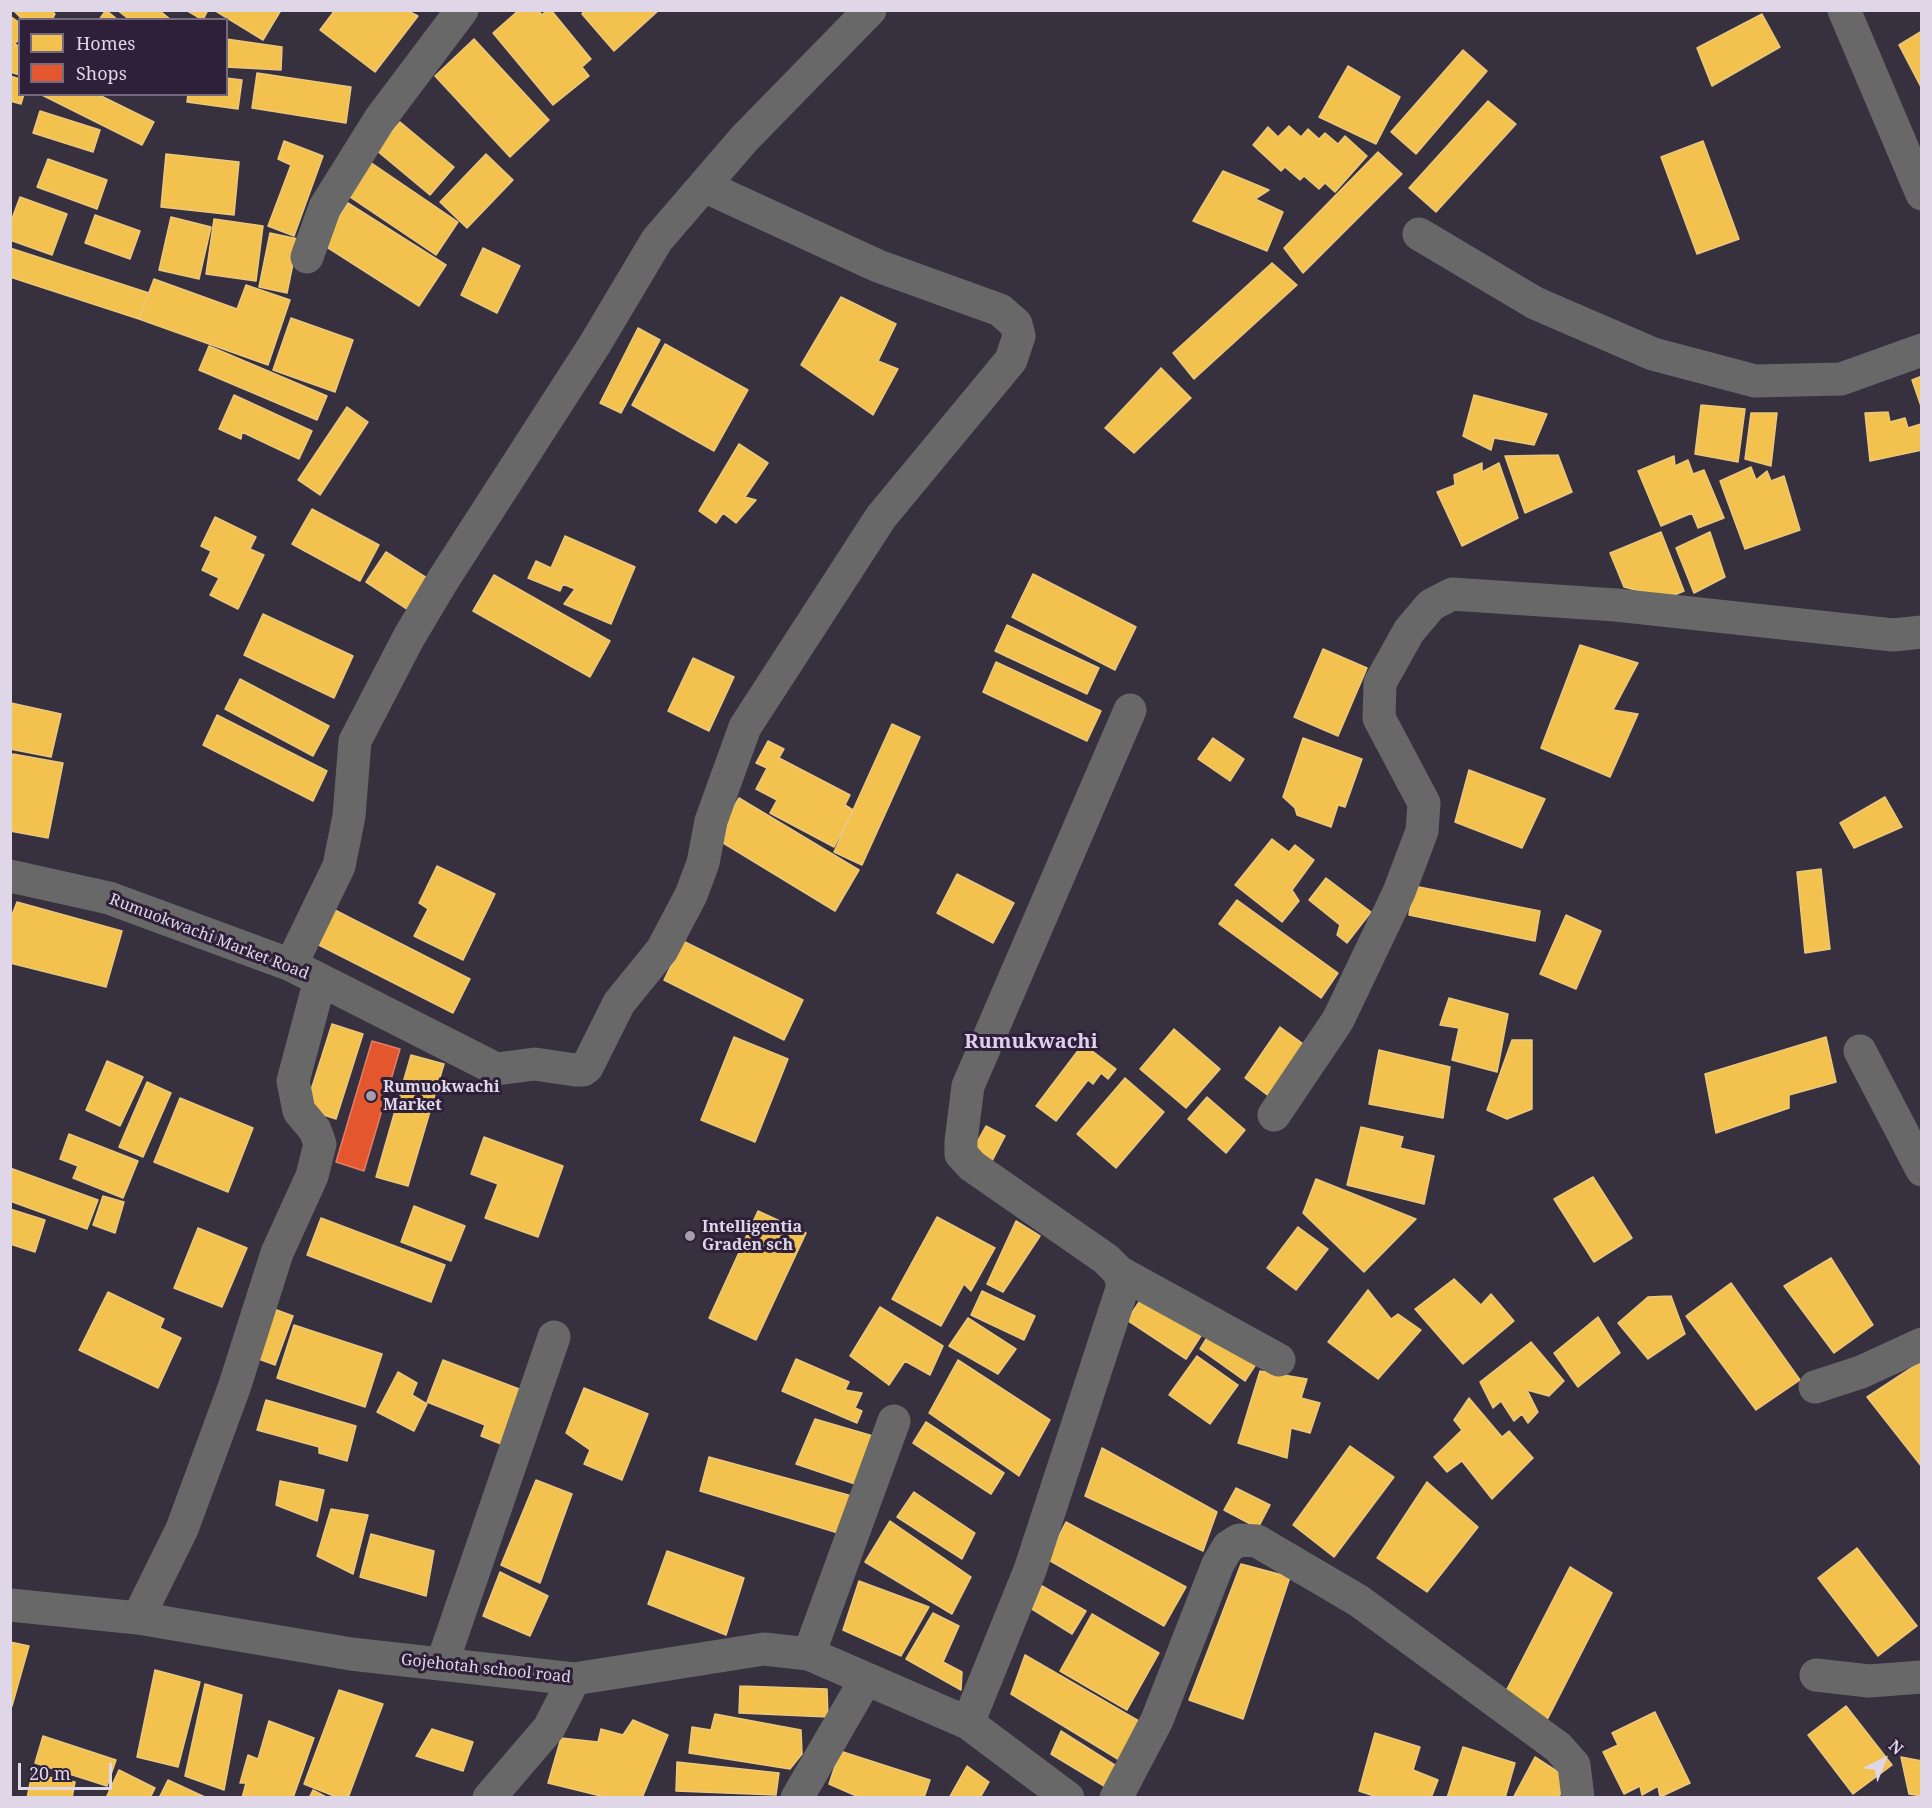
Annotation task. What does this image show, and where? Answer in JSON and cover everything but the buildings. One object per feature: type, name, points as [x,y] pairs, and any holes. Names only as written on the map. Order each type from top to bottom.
[{"type":"street","points":[[307,257],[325,207],[380,119],[462,10]]},
{"type":"street","points":[[291,965],[339,866],[349,816],[355,741],[443,580],[595,344],[657,240],[744,140],[870,10]]},
{"type":"street","points":[[1844,10],[1922,194]]},
{"type":"street","name":"Rumuokwachi Market Road","points":[[10,876],[109,898],[291,965],[496,1069],[535,1064],[575,1070],[583,1070],[587,1067],[619,1003],[662,950],[691,895],[703,863],[711,821],[745,727],[881,517],[1011,360],[1019,336],[1016,324],[1000,310],[878,266],[704,186]]},
{"type":"street","points":[[1419,234],[1535,303],[1653,354],[1755,381],[1841,379],[1922,350]]},
{"type":"street","points":[[1274,1115],[1338,1020],[1399,892],[1422,831],[1424,803],[1380,718],[1380,684],[1409,632],[1431,605],[1452,594],[1616,605],[1893,634],[1922,632]]},
{"type":"street","points":[[1130,710],[968,1086],[961,1141],[962,1154],[972,1166],[1106,1259],[1119,1272],[1278,1360]]},
{"type":"street","points":[[138,1618],[182,1529],[234,1389],[277,1253],[312,1176],[320,1144],[315,1130],[299,1111],[294,1081],[320,980]]},
{"type":"street","points":[[1860,1051],[1922,1170]]},
{"type":"street","points":[[968,1723],[1030,1570],[1123,1286],[1119,1272]]},
{"type":"street","points":[[442,1664],[554,1337]]},
{"type":"street","points":[[1815,1387],[1861,1372],[1922,1344]]},
{"type":"street","points":[[809,1654],[894,1420]]},
{"type":"street","points":[[1116,1797],[1157,1720],[1218,1564],[1228,1547],[1239,1540],[1257,1540],[1359,1601],[1558,1747],[1574,1765],[1578,1797]]},
{"type":"street","name":"Gojehotah school road","points":[[10,1605],[138,1618],[351,1654],[574,1679],[764,1649],[809,1654],[968,1723],[1068,1797]]},
{"type":"street","points":[[1816,1675],[1869,1681],[1922,1677]]},
{"type":"street","points":[[489,1797],[549,1728],[574,1679]]},
{"type":"street","points":[[797,1797],[866,1679]]},
{"type":"place","name":"Rumuokwachi Market","points":[[371,1096]]},
{"type":"place","name":"Intelligentia Graden sch","points":[[690,1236]]},
{"type":"district","name":"Rumukwachi","points":[[1031,1042]]}]
